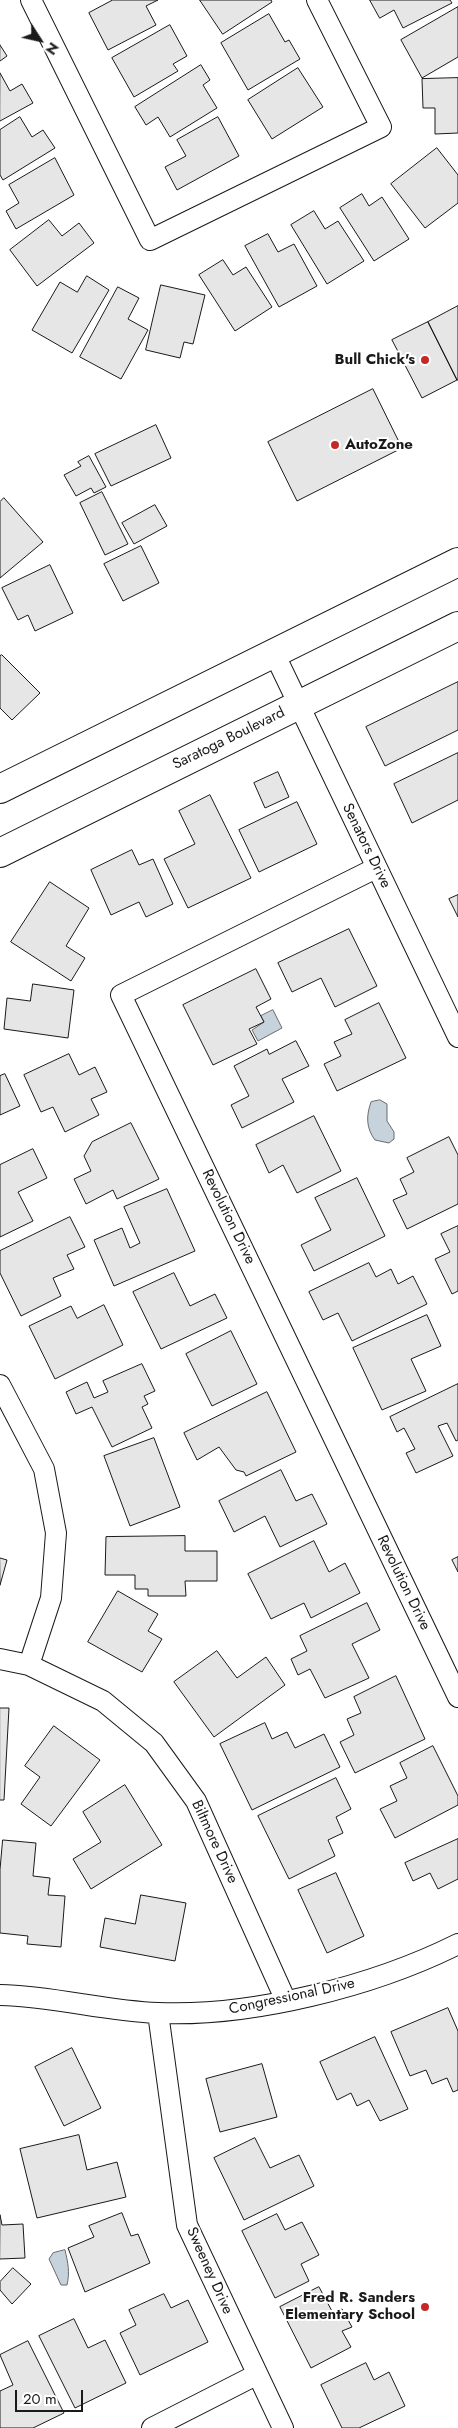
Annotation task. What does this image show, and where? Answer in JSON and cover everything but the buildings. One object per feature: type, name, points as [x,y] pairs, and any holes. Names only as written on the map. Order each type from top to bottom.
[{"type":"main road","points":[[0,789],[458,562]]},
{"type":"main road","name":"Saratoga Boulevard","points":[[0,853],[458,626]]},
{"type":"street","points":[[31,0],[150,240],[381,127],[318,0]]},
{"type":"street","name":"Senators Drive","points":[[274,653],[458,1037]]},
{"type":"street","name":"Revolution Drive","points":[[376,868],[121,995],[458,1697]]},
{"type":"street","points":[[0,1385],[44,1469],[56,1532],[51,1598],[29,1665]]},
{"type":"street","name":"Biltmore Drive","points":[[0,1659],[29,1665],[103,1701],[154,1743],[196,1801],[286,2001]]},
{"type":"street","name":"Congressional Drive","points":[[0,1995],[158,2013],[220,2012],[286,2001],[367,1981],[458,1944]]},
{"type":"street","name":"Sweeney Drive","points":[[158,2013],[187,2225],[256,2375],[283,2428]]},
{"type":"street","points":[[152,2428],[256,2375]]},
{"type":"shaded area","points":[[273,1010],[282,1028],[258,1041],[252,1030],[264,1022],[261,1016]]},
{"type":"shaded area","points":[[380,1100],[387,1104],[387,1121],[394,1132],[394,1139],[389,1143],[375,1140],[368,1126],[368,1112],[371,1102]]},
{"type":"shaded area","points":[[65,2250],[68,2280],[67,2285],[61,2285],[49,2259],[53,2253]]},
{"type":"place","name":"Bull Chick's","points":[[425,360]]},
{"type":"place","name":"AutoZone","points":[[335,445]]},
{"type":"place","name":"Fred R. Sanders Elementary School","points":[[425,2307]]}]
